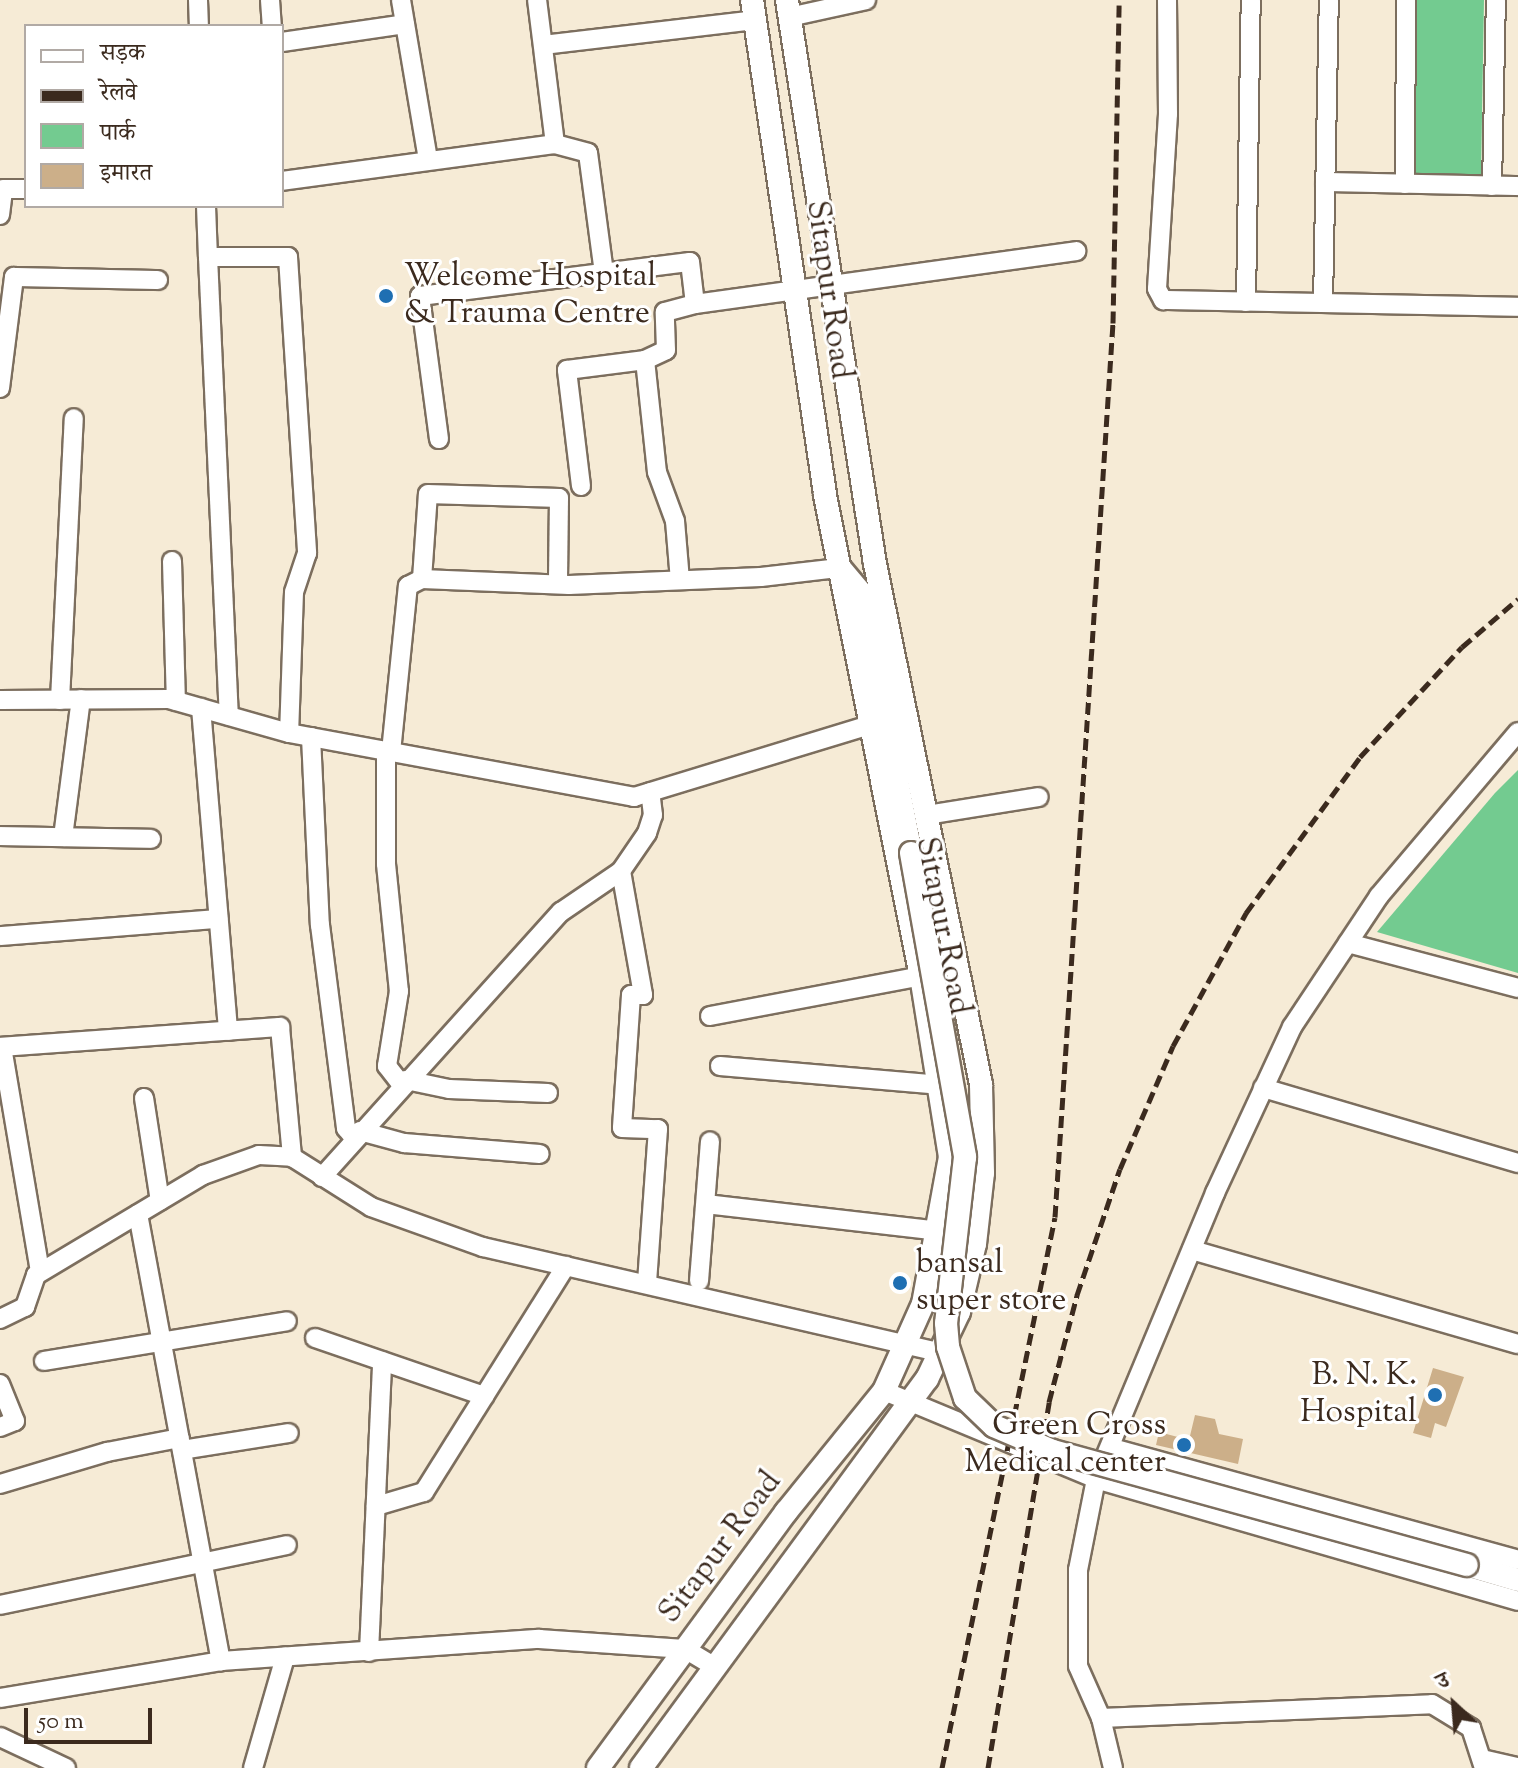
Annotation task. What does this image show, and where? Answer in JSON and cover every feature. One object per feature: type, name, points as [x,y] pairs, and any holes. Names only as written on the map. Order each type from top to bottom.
[{"type":"main road","name":"Sitapur Road","points":[[641,1768],[834,1502],[912,1404],[959,1312],[975,1244],[985,1129],[969,1018],[875,564],[788,8]]},
{"type":"main road","name":"Sitapur Road","points":[[598,1768],[685,1649],[884,1391],[923,1304],[939,1231],[950,1157],[941,1085],[921,976],[839,568],[754,10]]},
{"type":"main road","points":[[862,594],[875,564]]},
{"type":"main road","points":[[839,568],[862,594],[965,1157],[946,1323],[948,1347],[965,1398],[994,1426],[1053,1451],[1518,1580]]},
{"type":"street","points":[[198,0],[199,24]]},
{"type":"street","points":[[270,0],[272,24]]},
{"type":"street","points":[[401,0],[428,159]]},
{"type":"street","points":[[537,0],[555,144]]},
{"type":"street","points":[[788,8],[866,0]]},
{"type":"street","points":[[1167,0],[1168,114],[1157,289],[1163,300],[1518,307]]},
{"type":"street","points":[[1246,302],[1251,0]]},
{"type":"street","points":[[1323,303],[1329,0]]},
{"type":"street","points":[[1405,184],[1406,0]]},
{"type":"street","points":[[1492,186],[1496,0]]},
{"type":"street","points":[[543,45],[754,10]]},
{"type":"street","points":[[284,42],[405,24]]},
{"type":"street","points":[[284,181],[555,144],[588,153],[604,273]]},
{"type":"street","points":[[1325,182],[1518,186]]},
{"type":"street","points":[[0,215],[3,189],[24,189]]},
{"type":"street","points":[[206,208],[229,716]]},
{"type":"street","points":[[581,486],[567,370],[645,360],[666,350],[665,312],[695,304],[1076,251]]},
{"type":"street","points":[[208,257],[288,257],[307,553],[294,592],[289,733]]},
{"type":"street","points":[[439,439],[420,296],[690,262],[695,304]]},
{"type":"street","points":[[0,388],[6,298],[14,277],[158,280]]},
{"type":"street","points":[[645,360],[657,472],[675,521],[680,580]]},
{"type":"street","points":[[60,700],[74,418]]},
{"type":"street","points":[[422,579],[428,494],[545,497],[559,498],[558,584]]},
{"type":"street","points":[[172,561],[176,701]]},
{"type":"street","points":[[548,1093],[449,1089],[404,1082],[387,1066],[399,991],[386,864],[388,752],[408,586],[422,579],[558,584],[680,580],[839,568]]},
{"type":"street","points":[[63,837],[81,699]]},
{"type":"street","points":[[0,700],[176,701],[289,733],[634,797],[869,725]]},
{"type":"street","points":[[201,708],[228,1031]]},
{"type":"street","points":[[1113,1768],[1101,1718],[1078,1666],[1078,1570],[1096,1479],[1112,1448],[1192,1250],[1292,1027],[1379,896],[1518,732]]},
{"type":"street","points":[[311,737],[320,925],[346,1128],[357,1135],[404,1143],[540,1154]]},
{"type":"street","points":[[322,1177],[404,1082],[561,912],[621,871],[647,833],[653,815],[650,792]]},
{"type":"street","points":[[927,815],[1039,797]]},
{"type":"street","points":[[0,836],[151,839]]},
{"type":"street","points":[[621,871],[643,995],[631,995],[622,1128],[658,1129],[647,1284]]},
{"type":"street","points":[[0,936],[218,919]]},
{"type":"street","points":[[1348,943],[1518,988]]},
{"type":"street","points":[[710,1016],[921,976]]},
{"type":"street","points":[[0,1319],[25,1307],[40,1272],[1,1047],[280,1027],[292,1157]]},
{"type":"street","points":[[720,1066],[941,1085]]},
{"type":"street","points":[[1263,1088],[1518,1163]]},
{"type":"street","points":[[144,1098],[160,1201]]},
{"type":"street","points":[[699,1281],[710,1141]]},
{"type":"street","points":[[40,1272],[203,1175],[259,1155],[292,1157],[371,1207],[483,1247],[939,1352]]},
{"type":"street","points":[[706,1204],[939,1231]]},
{"type":"street","points":[[138,1214],[221,1661]]},
{"type":"street","points":[[1192,1250],[1518,1344]]},
{"type":"street","points":[[376,1506],[424,1492],[566,1266]]},
{"type":"street","points":[[44,1361],[287,1321]]},
{"type":"street","points":[[315,1338],[484,1396]]},
{"type":"street","points":[[369,1652],[382,1361]]},
{"type":"street","points":[[0,1384],[15,1421],[0,1427]]},
{"type":"street","points":[[884,1391],[1096,1479],[1518,1601]]},
{"type":"street","points":[[0,1484],[107,1452],[289,1433]]},
{"type":"street","points":[[1112,1448],[1518,1560]]},
{"type":"street","points":[[0,1605],[287,1545]]},
{"type":"street","points":[[0,1698],[19,1691],[221,1661],[539,1639],[685,1649],[715,1667]]},
{"type":"street","points":[[253,1768],[285,1657]]},
{"type":"street","points":[[1101,1718],[1432,1704],[1471,1728],[1483,1763],[1518,1767]]},
{"type":"street","points":[[0,1737],[66,1768]]},
{"type":"green space","points":[[1414,0],[1484,0],[1481,175],[1411,174]]},
{"type":"green space","points":[[1518,770],[1518,973],[1377,932],[1495,793]]},
{"type":"building","points":[[1433,1368],[1464,1377],[1446,1427],[1435,1423],[1431,1438],[1413,1433]]},
{"type":"building","points":[[1195,1415],[1215,1419],[1219,1434],[1243,1439],[1238,1464],[1156,1445],[1159,1432],[1189,1440]]},
{"type":"railway","points":[[942,1768],[1055,1217],[1113,323],[1119,0]]},
{"type":"railway","points":[[988,1768],[1049,1402],[1077,1295],[1120,1169],[1173,1046],[1246,913],[1360,757],[1462,647],[1518,599]]},
{"type":"place","name":"Welcome Hospital & Trauma Centre","points":[[386,296]]},
{"type":"place","name":"bansal super store","points":[[900,1283]]},
{"type":"place","name":"B. N. K. Hospital","points":[[1435,1395]]},
{"type":"place","name":"Green Cross Medical center","points":[[1184,1445]]}]
